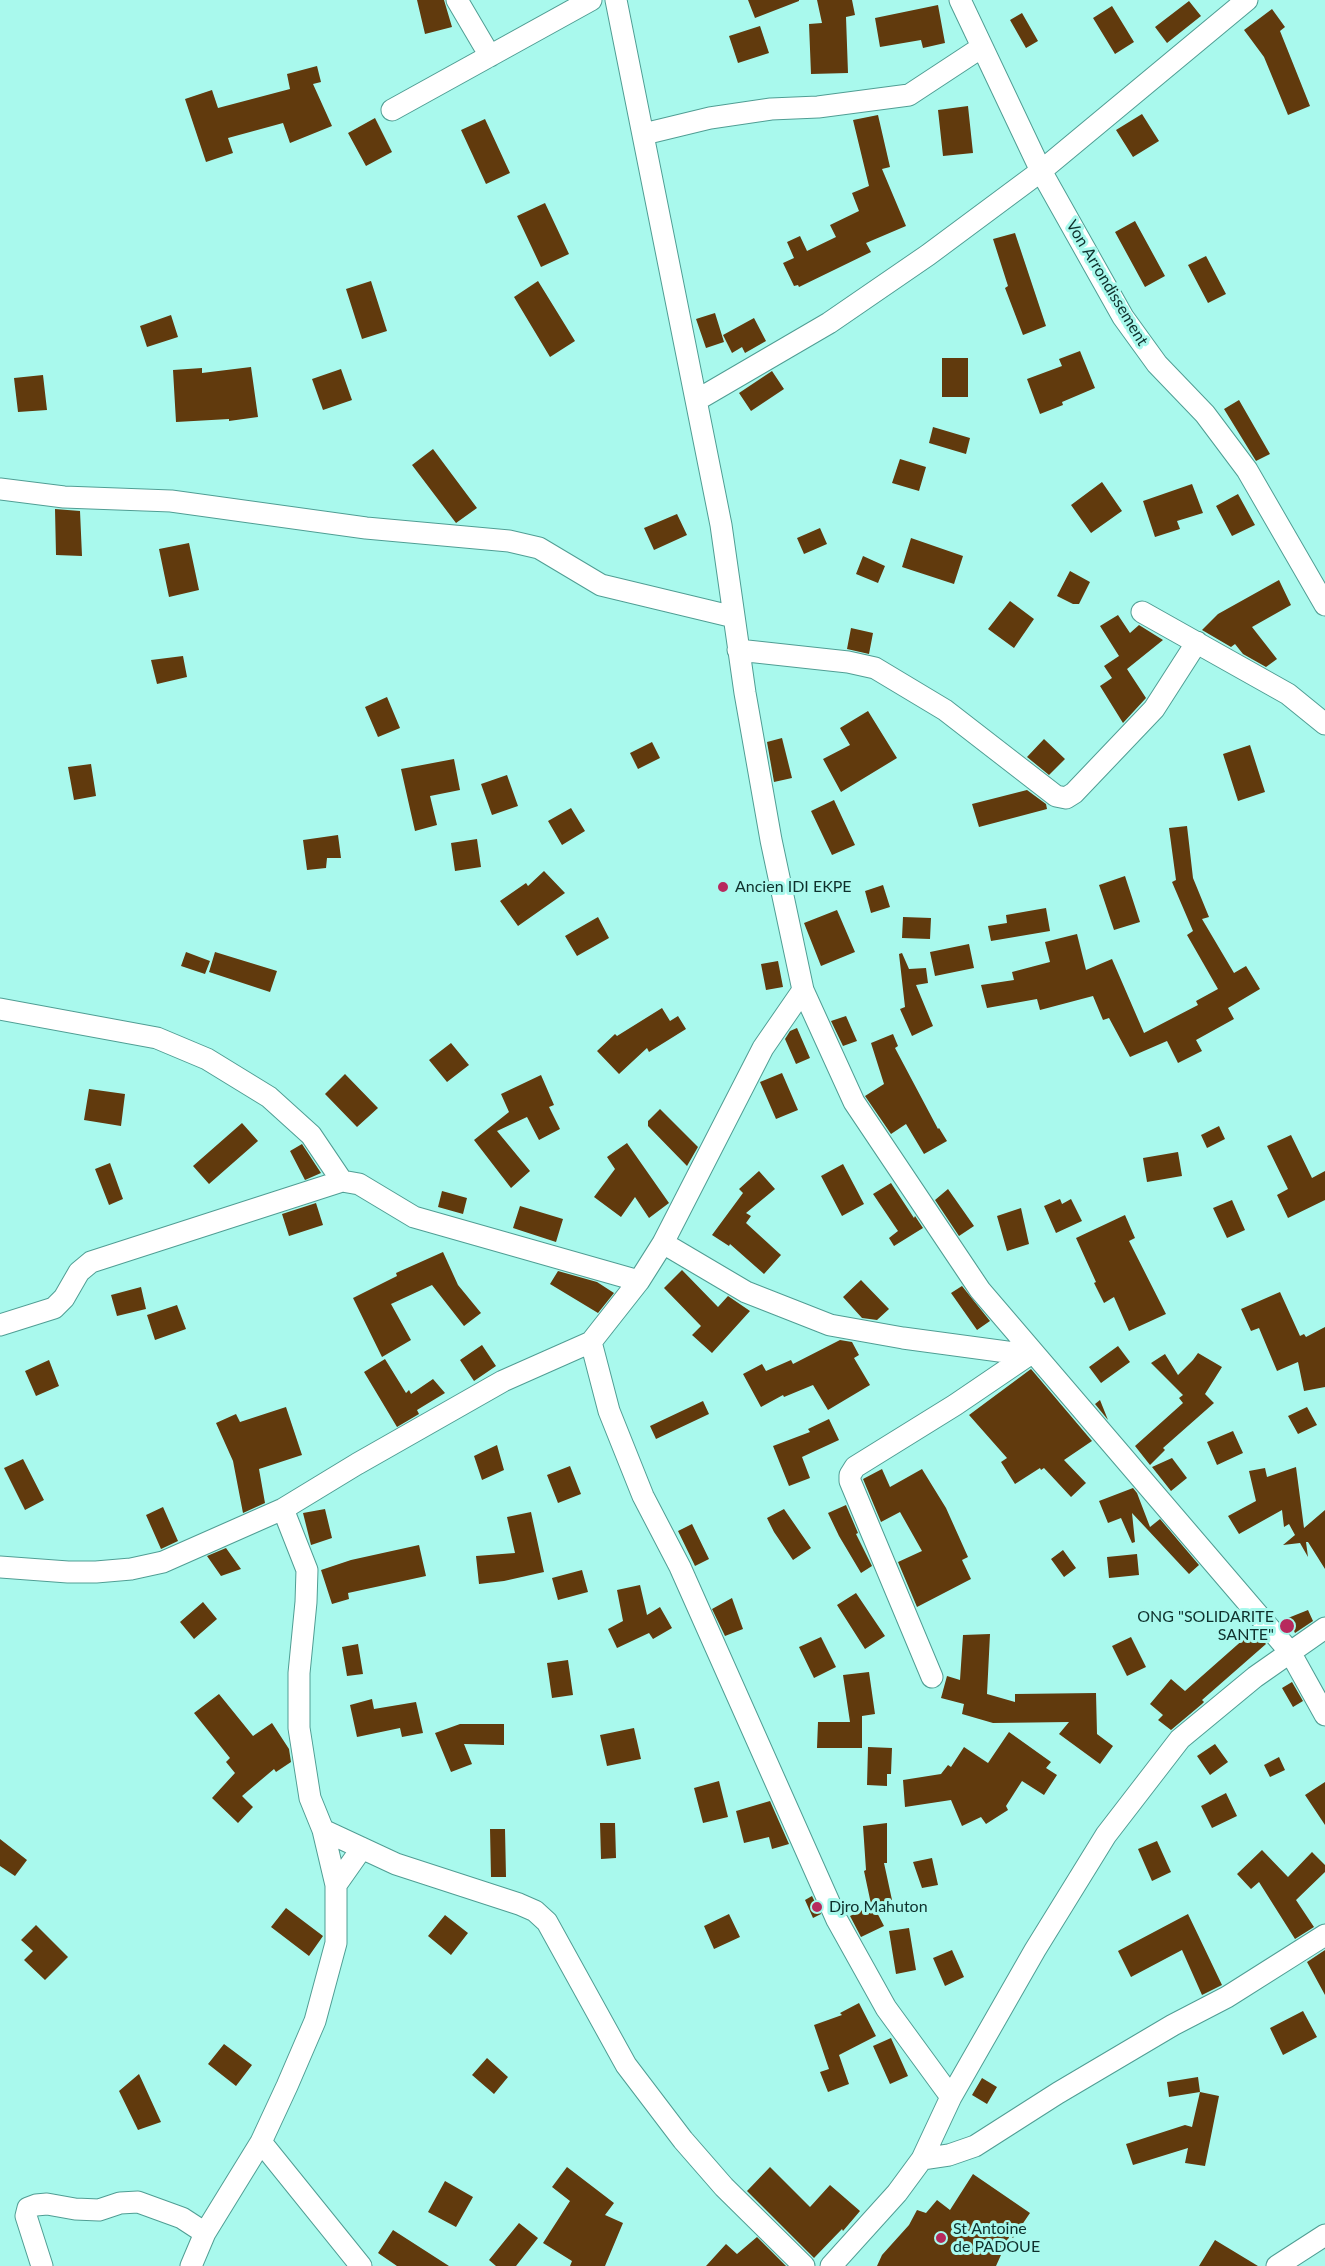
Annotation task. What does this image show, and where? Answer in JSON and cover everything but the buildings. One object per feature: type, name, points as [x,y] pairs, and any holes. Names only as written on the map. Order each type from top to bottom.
[{"type":"street","points":[[458,0],[490,56]]},
{"type":"street","points":[[392,110],[591,0]]},
{"type":"street","points":[[616,0],[721,525],[738,650],[771,840],[803,990],[854,1102],[980,1290],[1031,1354],[1290,1652],[1325,1715]]},
{"type":"street","name":"Von Arrondissement","points":[[960,0],[1041,171],[1124,317],[1157,364],[1206,414],[1247,470],[1325,605]]},
{"type":"street","points":[[697,400],[828,323],[872,294],[1041,171],[1247,0]]},
{"type":"street","points":[[644,134],[710,118],[771,109],[818,107],[909,95],[982,47]]},
{"type":"street","points":[[0,489],[64,497],[171,501],[366,528],[510,541],[539,548],[601,585],[734,617]]},
{"type":"street","points":[[1142,612],[1288,694],[1325,724]]},
{"type":"street","points":[[738,650],[875,668],[945,710],[1056,796],[1066,798],[1074,794],[1154,709],[1197,642]]},
{"type":"street","points":[[0,1567],[68,1572],[131,1569],[163,1562],[283,1509],[503,1381],[591,1342],[639,1281],[663,1243],[763,1048],[803,990]]},
{"type":"street","points":[[0,1009],[157,1038],[207,1059],[269,1097],[311,1136],[342,1181]]},
{"type":"street","points":[[0,1325],[54,1308],[64,1298],[79,1272],[91,1262],[342,1181],[358,1184],[414,1217],[639,1281]]},
{"type":"street","points":[[663,1243],[746,1292],[830,1325],[903,1338],[1031,1354]]},
{"type":"street","points":[[591,1342],[609,1411],[643,1496],[680,1567],[837,1920],[886,2008],[951,2097]]},
{"type":"street","points":[[932,1677],[850,1481],[850,1475],[855,1467],[955,1405],[1031,1354]]},
{"type":"street","points":[[191,2266],[205,2233],[261,2142],[315,2021],[336,1943],[336,1885],[323,1830],[310,1798],[299,1728],[299,1673],[307,1570],[283,1509]]},
{"type":"street","points":[[831,2266],[897,2193],[922,2159],[951,2097],[1035,1950],[1106,1835],[1180,1739],[1256,1677],[1325,1628]]},
{"type":"street","points":[[323,1830],[396,1864],[535,1911],[547,1922],[626,2065],[682,2140],[723,2187],[804,2266]]},
{"type":"street","points":[[336,1885],[362,1848]]},
{"type":"street","points":[[922,2159],[948,2155],[975,2146],[1058,2093],[1173,2025],[1227,1997],[1325,1935]]},
{"type":"street","points":[[261,2142],[362,2266]]},
{"type":"street","points":[[42,2266],[26,2216],[28,2208],[36,2205],[47,2204],[99,2210],[120,2203],[138,2202],[182,2218],[205,2233]]},
{"type":"street","points":[[1277,2266],[1315,2249]]},
{"type":"place","name":"Ancien IDI EKPE","points":[[723,887]]},
{"type":"place","name":"ONG \"SOLIDARITE SANTE\"","points":[[1287,1626]]},
{"type":"place","name":"Djro Mahuton","points":[[817,1907]]},
{"type":"place","name":"St Antoine de PADOUE","points":[[941,2238]]}]
